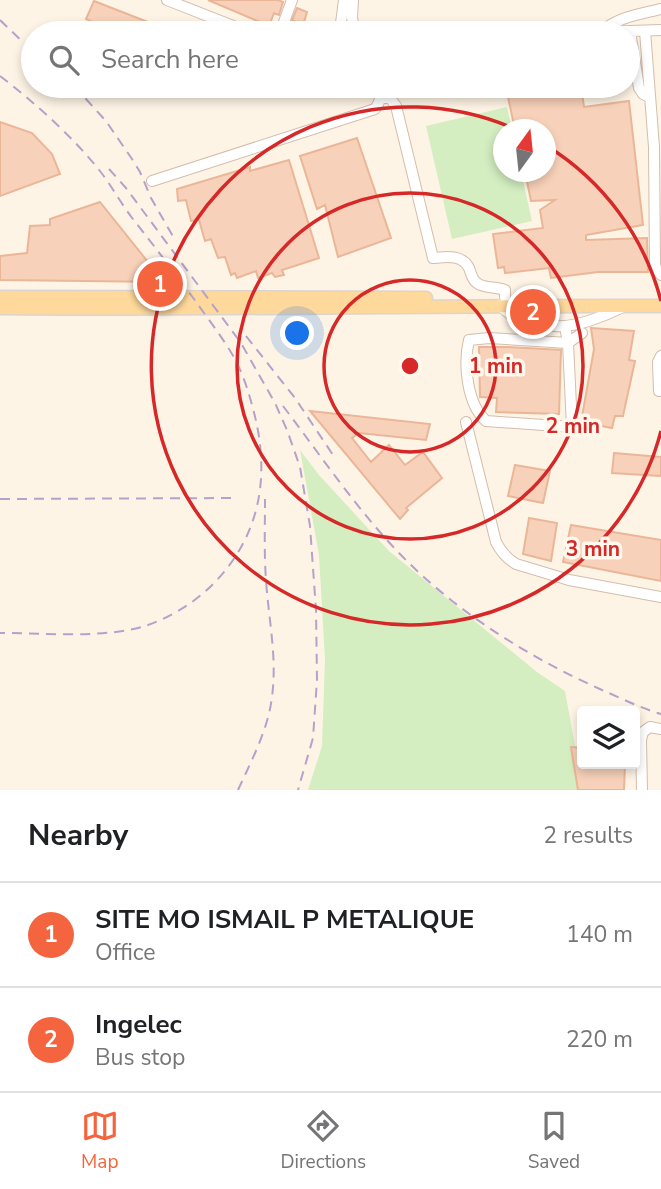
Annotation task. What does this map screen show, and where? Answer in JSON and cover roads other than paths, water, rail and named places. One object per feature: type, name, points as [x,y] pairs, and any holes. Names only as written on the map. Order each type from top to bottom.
[{"type":"main road","points":[[0,297],[502,301],[661,306]]},
{"type":"main road","points":[[0,308],[165,309],[661,297]]},
{"type":"street","points":[[167,0],[220,21]]},
{"type":"street","points":[[284,21],[292,0]]},
{"type":"street","points":[[341,21],[344,0]]},
{"type":"street","points":[[353,0],[353,21]]},
{"type":"street","points":[[640,31],[661,28],[657,20],[661,9]]},
{"type":"street","points":[[618,21],[661,9]]},
{"type":"street","points":[[645,31],[649,97],[657,147],[655,265],[661,275]]},
{"type":"street","points":[[640,90],[649,97]]},
{"type":"street","points":[[152,181],[375,109],[381,98]]},
{"type":"street","points":[[390,98],[396,106],[433,258],[450,256],[460,259],[467,264],[474,282],[505,290],[502,301],[505,311],[517,318],[565,326],[606,316],[626,306]]},
{"type":"street","points":[[565,326],[568,343],[572,427],[486,421],[479,415],[469,386],[466,355],[469,340],[489,338],[568,343],[582,333]]},
{"type":"street","points":[[659,391],[658,362],[661,356]]},
{"type":"street","points":[[466,422],[496,542],[508,559],[516,564],[569,580],[661,597]]},
{"type":"street","points":[[642,790],[643,732],[650,727],[661,729]]},
{"type":"railway","points":[[0,20],[21,40]]},
{"type":"railway","points":[[0,76],[21,93]]},
{"type":"railway","points":[[0,633],[114,632],[148,625],[176,612],[201,595],[232,562],[249,532],[259,497],[261,478],[257,423],[236,361],[105,177],[78,145],[27,98]]},
{"type":"railway","points":[[85,98],[106,121],[132,159],[175,240]]},
{"type":"railway","points":[[109,169],[241,343],[275,403],[300,467],[310,526],[316,610],[317,680],[313,738],[298,790]]},
{"type":"railway","points":[[246,336],[295,398],[335,458]]},
{"type":"railway","points":[[283,406],[383,536],[444,595],[494,631],[547,663],[602,690],[661,714]]},
{"type":"railway","points":[[0,499],[236,498]]},
{"type":"railway","points":[[238,790],[264,730],[273,692],[265,570],[265,499]]},
{"type":"place","name":"SITE MO ISMAIL P METALIQUE","points":[[160,284]]},
{"type":"place","name":"Ingelec","points":[[533,312]]}]
